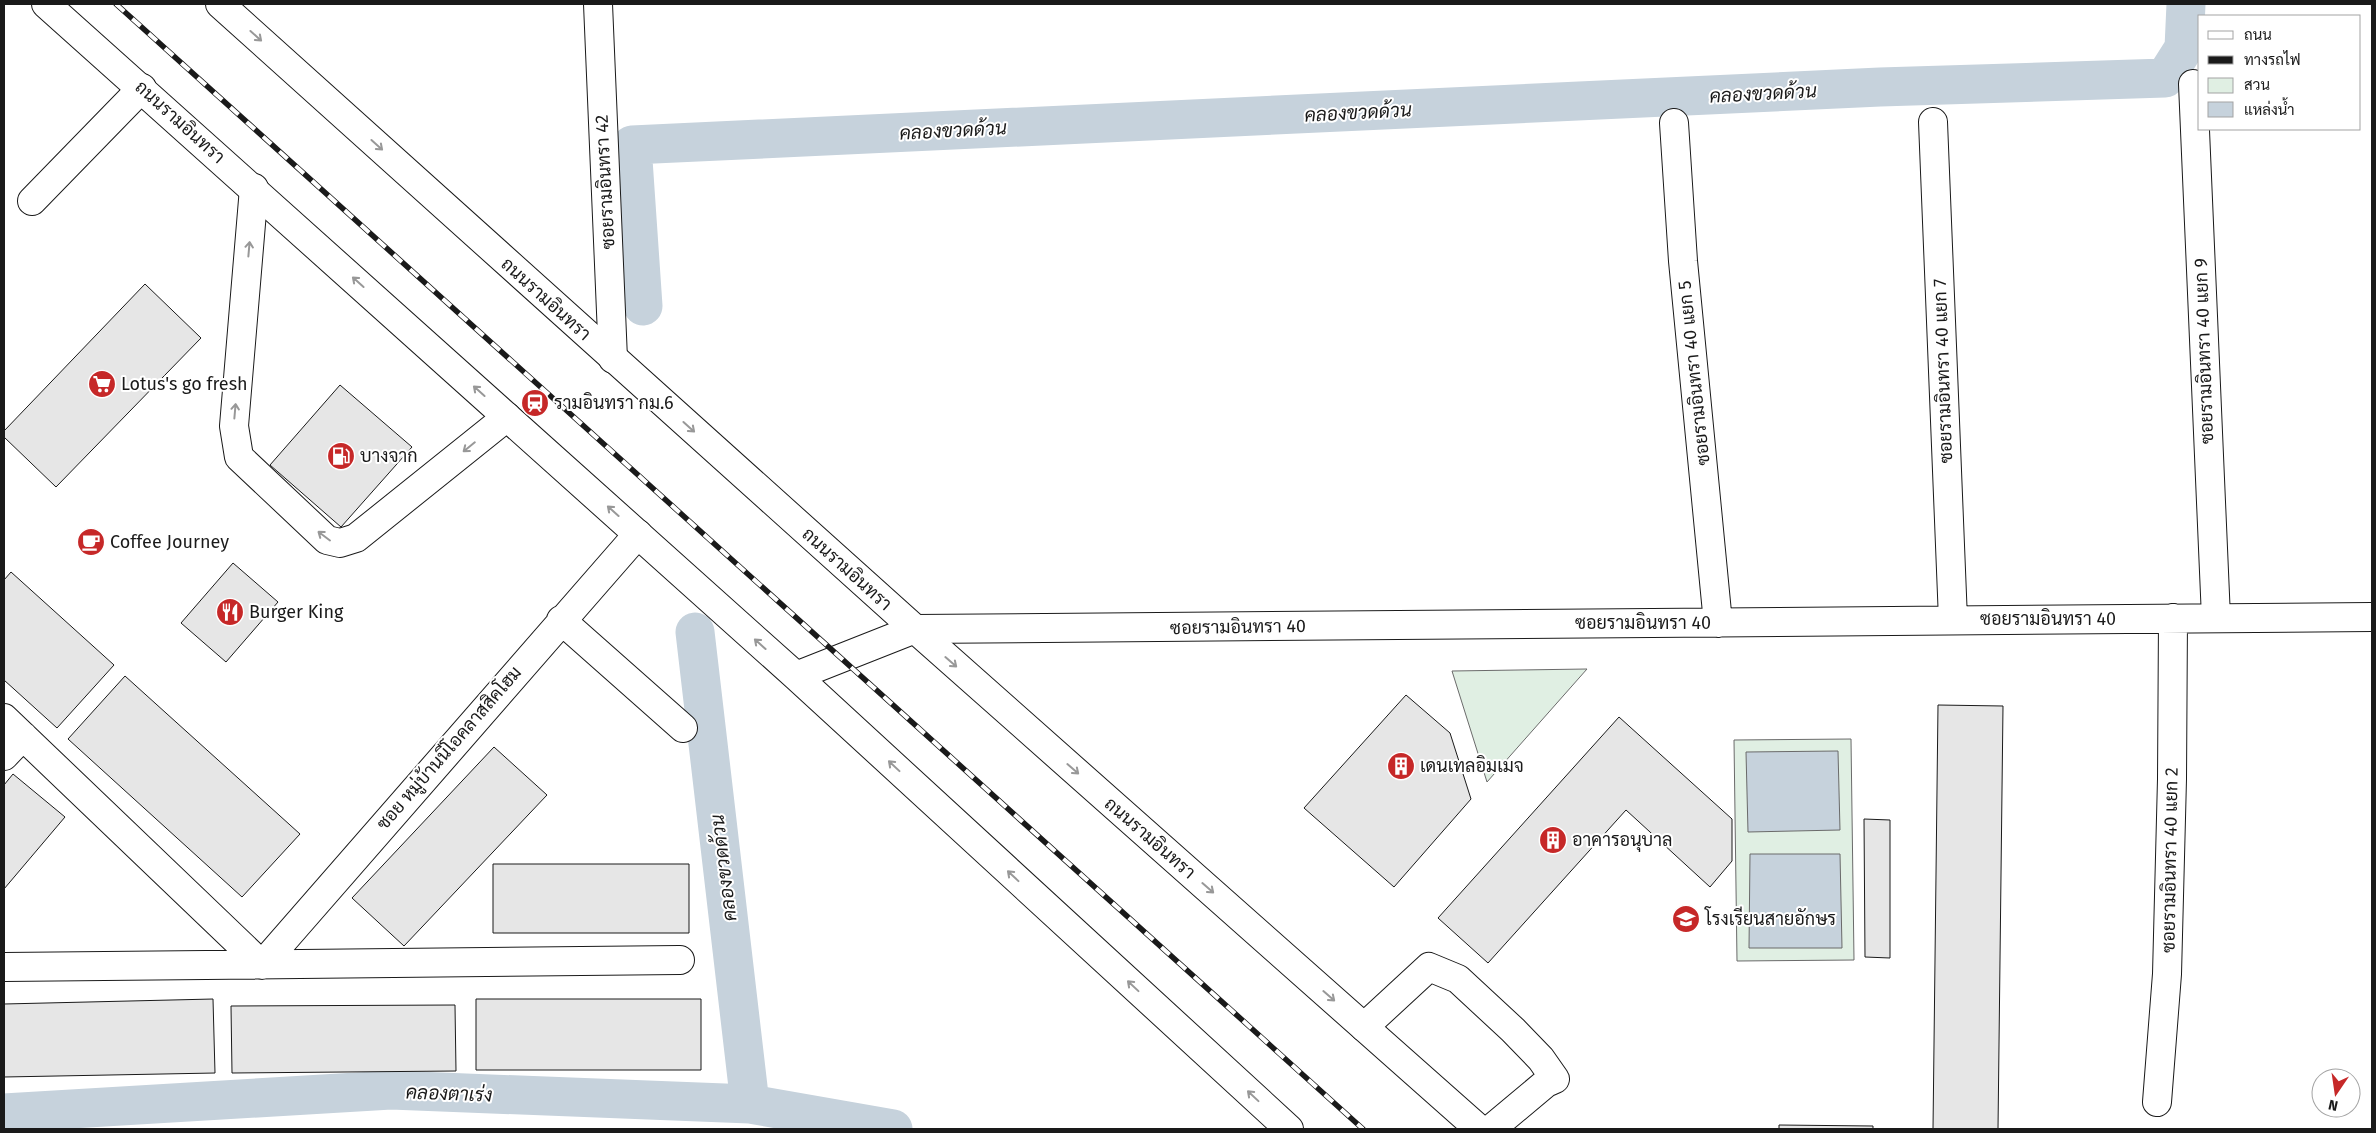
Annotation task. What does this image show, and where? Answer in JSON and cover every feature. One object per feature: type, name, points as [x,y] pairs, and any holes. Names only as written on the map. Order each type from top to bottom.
[{"type":"street","name":"ถนนรามอินทรา","points":[[46,4],[254,188],[796,676],[1289,1129]]},
{"type":"street","name":"ถนนรามอินทรา","points":[[220,4],[915,629],[1479,1129]]},
{"type":"street","name":"ซอยรามอินทรา 42","points":[[598,4],[613,359]]},
{"type":"street","name":"ซอยรามอินทรา 40 แยก 9","points":[[2193,84],[2216,618]]},
{"type":"street","points":[[32,201],[142,88]]},
{"type":"street","name":"ซอยรามอินทรา 40 แยก 7","points":[[1933,122],[1954,620]]},
{"type":"street","name":"ซอยรามอินทรา 40 แยก 5","points":[[1674,123],[1682,261],[1718,623]]},
{"type":"street","points":[[254,188],[234,426],[236,446],[239,457],[327,540],[340,543],[356,538],[508,416]]},
{"type":"street","name":"ซอย หมู่บ้านนีโอคลาสสิคโฮม","points":[[262,964],[638,534]]},
{"type":"street","name":"ซอยรามอินทรา 40","points":[[915,629],[2372,617]]},
{"type":"street","name":"ซอยรามอินทรา 40 แยก 2","points":[[2157,1102],[2167,974],[2172,779],[2173,618]]},
{"type":"street","points":[[561,620],[682,728]]},
{"type":"street","points":[[796,676],[915,629]]},
{"type":"street","points":[[4,756],[13,727],[262,964]]},
{"type":"street","points":[[4,967],[680,960]]},
{"type":"street","points":[[1364,1027],[1429,967],[1458,979],[1513,1030],[1541,1059],[1555,1079],[1546,1083],[1492,1129]]},
{"type":"green space","points":[[1587,669],[1487,782],[1452,671]]},
{"type":"green space","points":[[1851,739],[1854,960],[1737,961],[1734,740]]},
{"type":"water","points":[[1838,751],[1840,830],[1748,832],[1746,752]]},
{"type":"water","points":[[1750,854],[1840,854],[1842,948],[1749,948]]},
{"type":"building","name":"Lotus's go fresh","points":[[145,284],[201,338],[56,487],[4,437],[4,431]]},
{"type":"building","name":"บางจาก","points":[[340,385],[412,447],[341,527],[270,465]]},
{"type":"building","name":"Burger King","points":[[233,563],[278,602],[226,662],[181,623]]},
{"type":"building","points":[[11,572],[114,665],[57,728],[4,680],[4,580]]},
{"type":"building","points":[[125,676],[300,834],[242,897],[68,739]]},
{"type":"building","name":"เดนเทลอิมเมจ","points":[[1406,695],[1450,733],[1471,799],[1394,887],[1304,808]]},
{"type":"building","points":[[1938,705],[2003,706],[1998,1129],[1933,1129]]},
{"type":"building","name":"อาคารอนุบาล","points":[[1619,717],[1732,819],[1732,861],[1710,887],[1626,810],[1488,963],[1438,918]]},
{"type":"building","points":[[494,747],[547,795],[404,946],[352,898]]},
{"type":"building","points":[[13,774],[65,817],[4,889],[4,785]]},
{"type":"building","points":[[1864,819],[1890,820],[1890,958],[1865,957]]},
{"type":"building","points":[[493,864],[689,864],[689,933],[493,933]]},
{"type":"building","points":[[213,999],[215,1073],[4,1077],[4,1004]]},
{"type":"building","points":[[476,999],[701,999],[701,1070],[476,1070]]},
{"type":"building","points":[[455,1005],[456,1071],[232,1073],[231,1006]]},
{"type":"building","points":[[1779,1125],[1873,1126],[1873,1129],[1779,1129]]},
{"type":"waterway","name":"คลองขวดด้วน","points":[[643,306],[632,145],[1880,87],[2165,78],[2184,48],[2186,4]]},
{"type":"waterway","name":"คลองขวดด้วน","points":[[695,632],[750,1104]]},
{"type":"waterway","name":"คลองตาเร่ง","points":[[4,1113],[391,1090],[750,1104],[893,1129]]},
{"type":"railway","points":[[116,4],[1363,1129]]},
{"type":"place","name":"Lotus's go fresh","points":[[102,384]]},
{"type":"place","name":"รามอินทรา กม.6","points":[[535,403]]},
{"type":"place","name":"บางจาก","points":[[341,456]]},
{"type":"place","name":"Coffee Journey","points":[[91,542]]},
{"type":"place","name":"Burger King","points":[[230,612]]},
{"type":"place","name":"เดนเทลอิมเมจ","points":[[1401,766]]},
{"type":"place","name":"อาคารอนุบาล","points":[[1553,840]]},
{"type":"place","name":"โรงเรียนสายอักษร","points":[[1686,919]]}]
